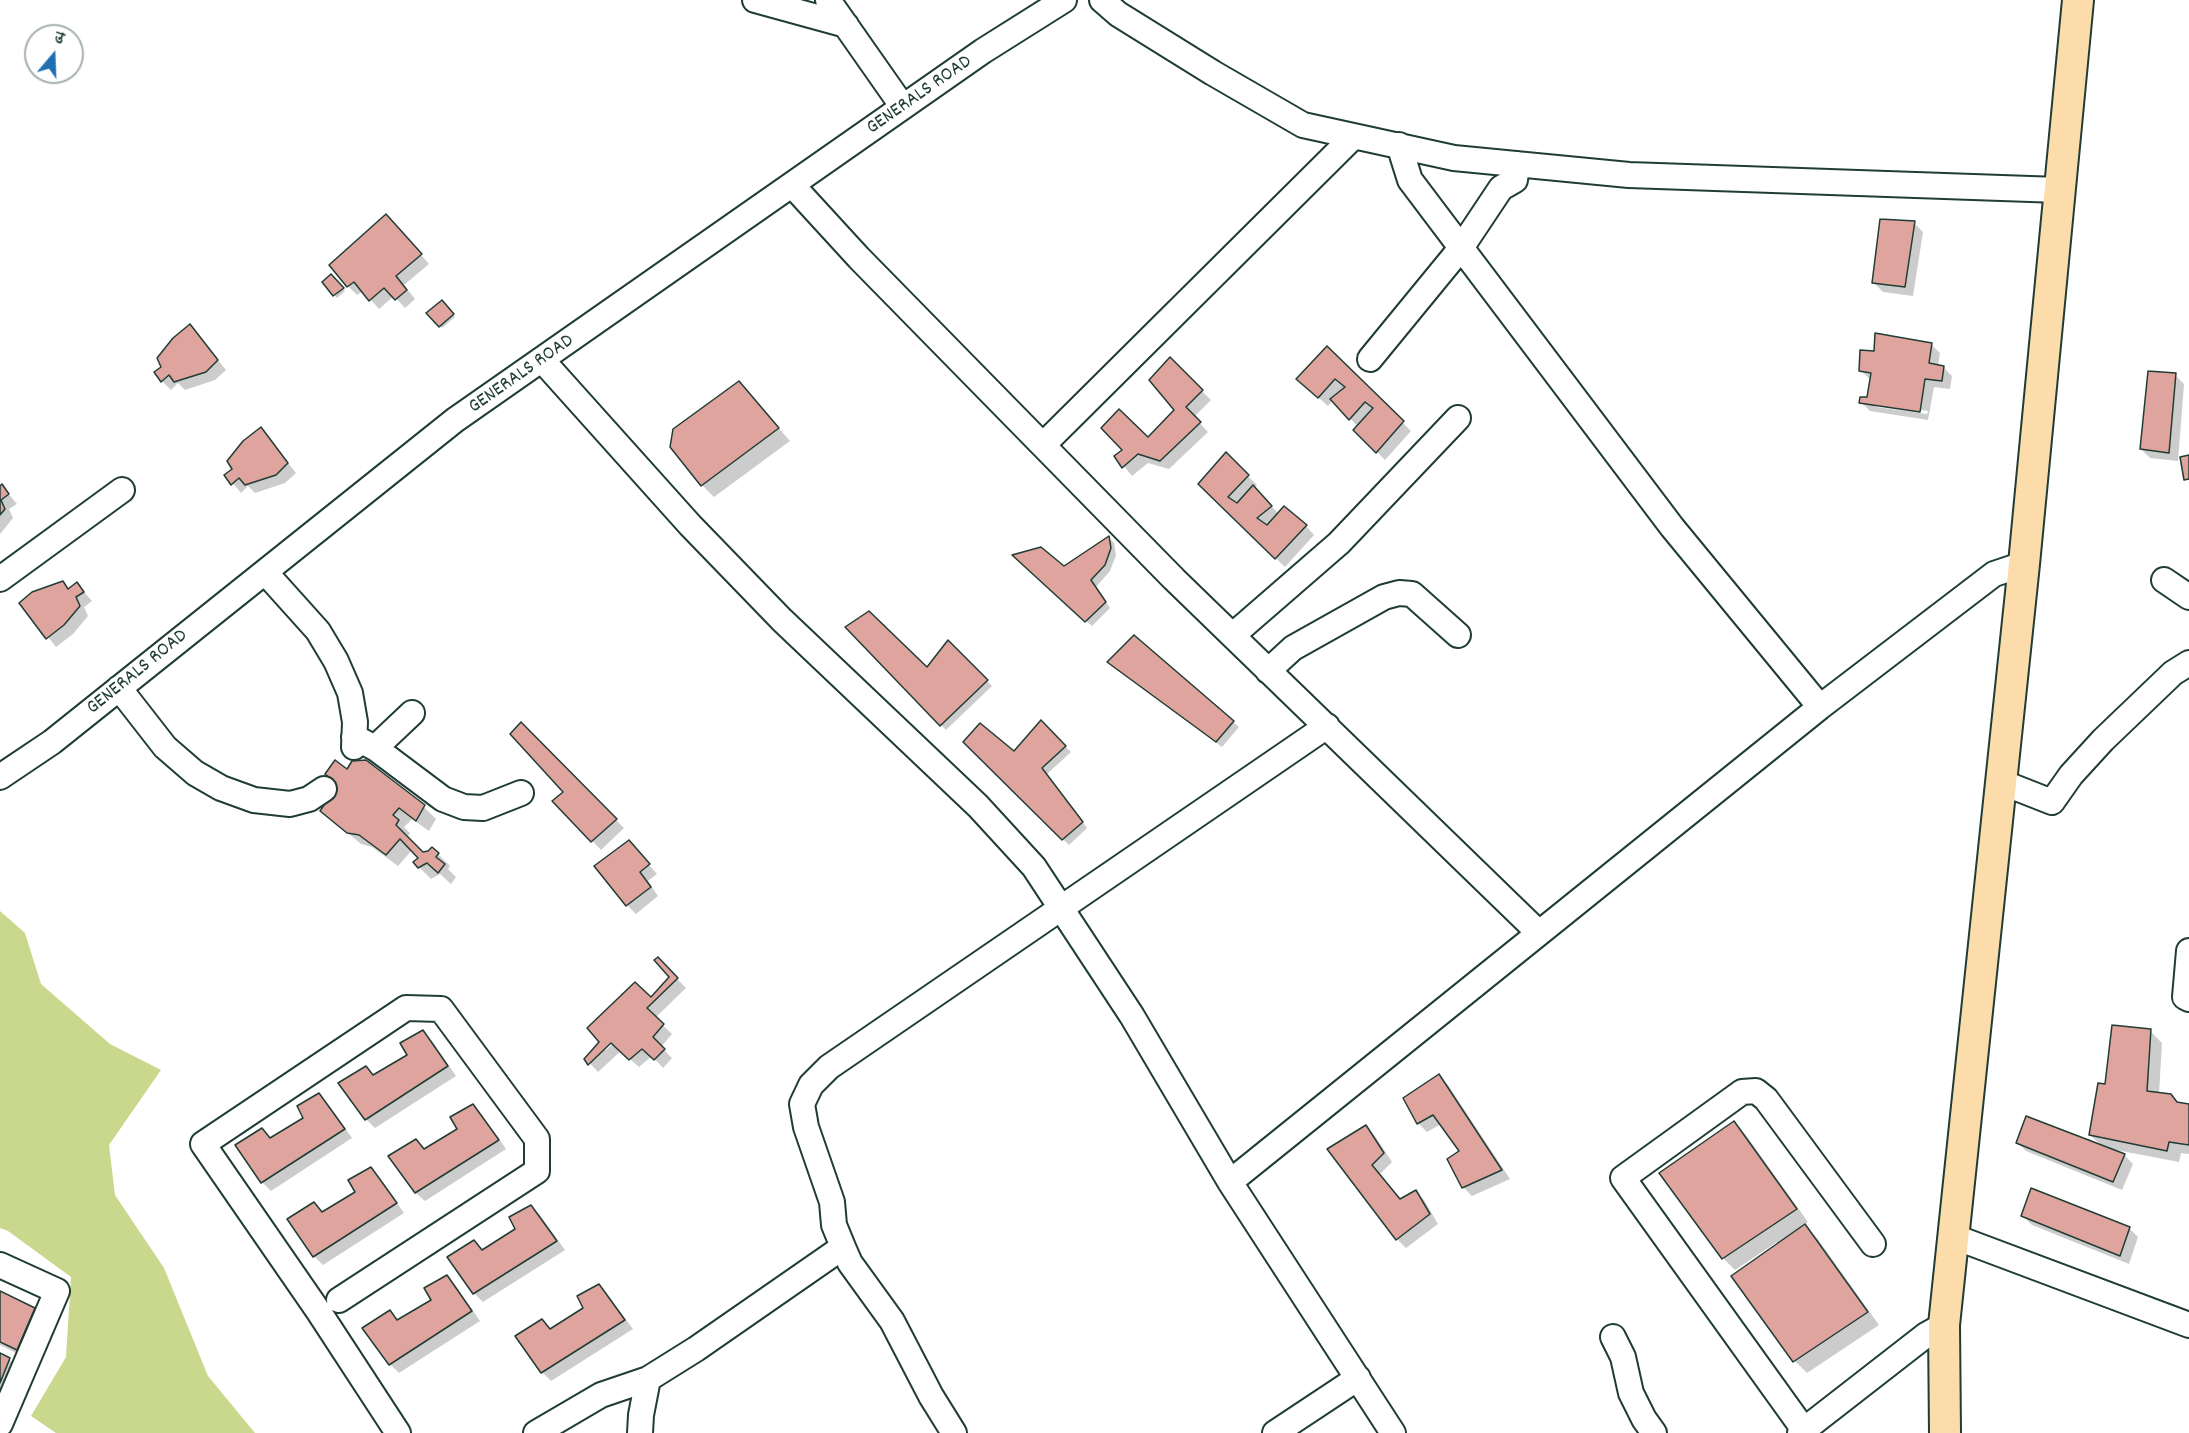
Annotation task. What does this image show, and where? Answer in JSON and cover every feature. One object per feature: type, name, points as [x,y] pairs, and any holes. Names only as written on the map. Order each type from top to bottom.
[{"type":"main road","points":[[1945,1433],[1944,1325],[1952,1236],[2024,564],[2078,0]]},
{"type":"street","points":[[755,0],[846,25]]},
{"type":"street","points":[[828,0],[903,107]]},
{"type":"street","name":"GENERALS ROAD","points":[[3,768],[52,742],[455,420],[793,186],[983,51],[1064,0]]},
{"type":"street","points":[[1102,0],[1118,14],[1203,68],[1303,124],[1454,158],[1629,175],[2059,190]]},
{"type":"street","points":[[1043,445],[1354,136]]},
{"type":"street","points":[[1399,146],[1410,180],[1461,248],[1672,527],[1820,707]]},
{"type":"street","points":[[1370,359],[1461,248],[1502,188],[1515,180],[1517,164]]},
{"type":"street","points":[[793,186],[859,258],[1166,571],[1539,933]]},
{"type":"street","points":[[542,360],[690,525],[782,620],[978,806],[1034,867],[1132,1016],[1230,1182],[1393,1433]]},
{"type":"street","points":[[1233,635],[1339,543],[1458,418]]},
{"type":"street","points":[[0,579],[122,490]]},
{"type":"street","points":[[1230,1182],[1820,707],[1994,574],[2024,564]]},
{"type":"street","points":[[265,572],[318,632],[336,661],[350,693],[361,744],[444,799],[464,807],[483,808],[521,793]]},
{"type":"street","points":[[2164,580],[2189,597]]},
{"type":"street","points":[[1268,671],[1293,648],[1384,597],[1399,593],[1412,594],[1458,636]]},
{"type":"street","points":[[2001,782],[2052,802],[2071,775],[2103,740],[2173,673],[2189,663]]},
{"type":"street","points":[[119,688],[165,747],[195,773],[221,788],[254,800],[290,804],[309,799],[324,789]]},
{"type":"street","points":[[361,744],[412,714]]},
{"type":"street","points":[[954,1433],[931,1396],[892,1321],[850,1263],[843,1247],[834,1225],[832,1202],[806,1127],[802,1104],[811,1085],[829,1067],[1327,726]]},
{"type":"street","points":[[2189,951],[2185,997],[2189,999]]},
{"type":"street","points":[[339,1300],[537,1171],[537,1139],[441,1009],[406,1008],[203,1144],[319,1312],[398,1433]]},
{"type":"street","points":[[1872,1244],[1766,1098],[1756,1091],[1742,1092],[1623,1178],[1802,1431],[1926,1335],[1944,1325]]},
{"type":"street","points":[[1952,1236],[2019,1259],[2189,1325]]},
{"type":"street","points":[[536,1433],[601,1395],[648,1379],[696,1349],[843,1247]]},
{"type":"street","points":[[0,1265],[57,1291],[0,1424]]},
{"type":"street","points":[[1612,1337],[1623,1357],[1631,1393],[1654,1433]]},
{"type":"street","points":[[1275,1433],[1358,1378]]},
{"type":"street","points":[[640,1433],[648,1379]]},
{"type":"green space","points":[[0,911],[25,933],[41,984],[110,1044],[161,1070],[109,1145],[115,1195],[164,1268],[208,1376],[255,1433],[56,1433],[31,1416],[66,1357],[71,1277],[8,1231],[0,1228]]},
{"type":"building","points":[[386,214],[422,254],[396,276],[407,290],[395,300],[384,288],[369,301],[354,282],[347,287],[329,265]]},
{"type":"building","points":[[1880,219],[1915,221],[1905,287],[1872,283]]},
{"type":"building","points":[[331,274],[344,288],[333,296],[322,282]]},
{"type":"building","points":[[442,300],[454,314],[439,327],[426,313]]},
{"type":"building","points":[[190,324],[218,360],[206,372],[174,382],[169,375],[161,382],[154,372],[161,367],[157,358],[173,338]]},
{"type":"building","points":[[1875,333],[1932,343],[1929,363],[1944,366],[1942,381],[1925,379],[1920,412],[1859,403],[1860,397],[1867,397],[1871,373],[1859,371],[1860,350],[1874,351]]},
{"type":"building","points":[[1327,346],[1404,421],[1376,453],[1353,430],[1373,408],[1365,402],[1349,420],[1330,399],[1345,387],[1335,379],[1318,398],[1296,379]]},
{"type":"building","points":[[1170,357],[1203,390],[1186,407],[1201,422],[1160,461],[1138,454],[1122,468],[1114,456],[1122,450],[1101,428],[1119,409],[1148,437],[1174,410],[1149,380]]},
{"type":"building","points":[[2148,371],[2176,373],[2169,453],[2140,449]]},
{"type":"building","points":[[739,381],[779,428],[701,486],[670,447],[673,429]]},
{"type":"building","points":[[261,427],[288,463],[276,475],[245,485],[239,478],[231,485],[224,475],[232,469],[227,461],[243,441]]},
{"type":"building","points":[[1226,452],[1249,475],[1228,497],[1237,503],[1253,485],[1272,506],[1257,518],[1267,525],[1284,506],[1307,525],[1275,559],[1198,484]]},
{"type":"building","points":[[2189,455],[2189,479],[2184,480],[2180,457]]},
{"type":"building","points":[[2,484],[9,494],[1,500],[5,509],[0,515],[0,486]]},
{"type":"building","points":[[1109,536],[1111,548],[1105,565],[1091,580],[1106,602],[1085,622],[1012,555],[1041,547],[1064,566]]},
{"type":"building","points":[[63,581],[68,589],[77,582],[84,592],[76,597],[80,606],[64,625],[46,639],[19,603],[32,592]]},
{"type":"building","points":[[869,611],[927,667],[948,640],[988,680],[940,726],[845,627]]},
{"type":"building","points":[[1134,635],[1234,721],[1216,742],[1107,662]]},
{"type":"building","points":[[1041,720],[1066,746],[1042,768],[1083,822],[1062,840],[963,742],[980,723],[1014,751]]},
{"type":"building","points":[[521,722],[617,819],[591,842],[552,801],[563,792],[510,734]]},
{"type":"building","points":[[335,760],[347,769],[352,761],[366,760],[425,805],[416,821],[399,808],[393,815],[399,820],[396,825],[423,852],[432,847],[439,853],[436,857],[445,864],[438,873],[427,863],[418,868],[413,862],[418,858],[400,839],[386,855],[359,835],[347,833],[320,811],[324,805],[321,801],[336,783],[325,774]]},
{"type":"building","points":[[629,840],[650,864],[640,872],[651,887],[626,906],[594,866]]},
{"type":"building","points":[[658,957],[678,978],[647,1008],[664,1024],[653,1037],[665,1049],[654,1060],[642,1049],[629,1060],[611,1043],[588,1065],[584,1059],[599,1042],[587,1028],[635,982],[651,997],[669,977],[654,960]]},
{"type":"building","points":[[2112,1025],[2151,1029],[2147,1091],[2171,1094],[2177,1102],[2189,1104],[2189,1145],[2169,1142],[2167,1151],[2089,1135],[2098,1083],[2105,1084]]},
{"type":"building","points":[[423,1030],[448,1066],[365,1120],[338,1083],[366,1066],[373,1075],[407,1055],[400,1043]]},
{"type":"building","points":[[1439,1074],[1502,1170],[1462,1188],[1447,1159],[1459,1151],[1433,1115],[1417,1124],[1403,1098]]},
{"type":"building","points":[[319,1093],[345,1129],[261,1183],[235,1145],[262,1128],[270,1138],[303,1118],[297,1106]]},
{"type":"building","points":[[473,1104],[499,1140],[415,1193],[388,1156],[416,1139],[424,1149],[457,1129],[450,1117]]},
{"type":"building","points":[[2026,1116],[2125,1154],[2113,1182],[2016,1143]]},
{"type":"building","points":[[1734,1121],[1797,1209],[1722,1259],[1659,1173]]},
{"type":"building","points":[[1366,1125],[1384,1153],[1372,1165],[1400,1199],[1416,1190],[1430,1214],[1396,1240],[1327,1149]]},
{"type":"building","points":[[371,1167],[397,1203],[313,1257],[287,1219],[314,1202],[322,1212],[355,1192],[348,1180]]},
{"type":"building","points":[[2031,1188],[2130,1227],[2120,1256],[2021,1216]]},
{"type":"building","points":[[531,1205],[557,1241],[473,1294],[447,1257],[474,1240],[482,1250],[515,1229],[509,1217]]},
{"type":"building","points":[[1805,1224],[1868,1312],[1793,1362],[1731,1276]]},
{"type":"building","points":[[447,1275],[472,1311],[389,1365],[362,1328],[390,1310],[397,1320],[431,1300],[424,1288]]},
{"type":"building","points":[[599,1284],[625,1320],[541,1373],[515,1336],[542,1319],[550,1329],[583,1308],[577,1296]]},
{"type":"building","points":[[0,1291],[35,1308],[17,1350],[0,1342]]},
{"type":"building","points":[[0,1353],[10,1358],[0,1383]]}]
